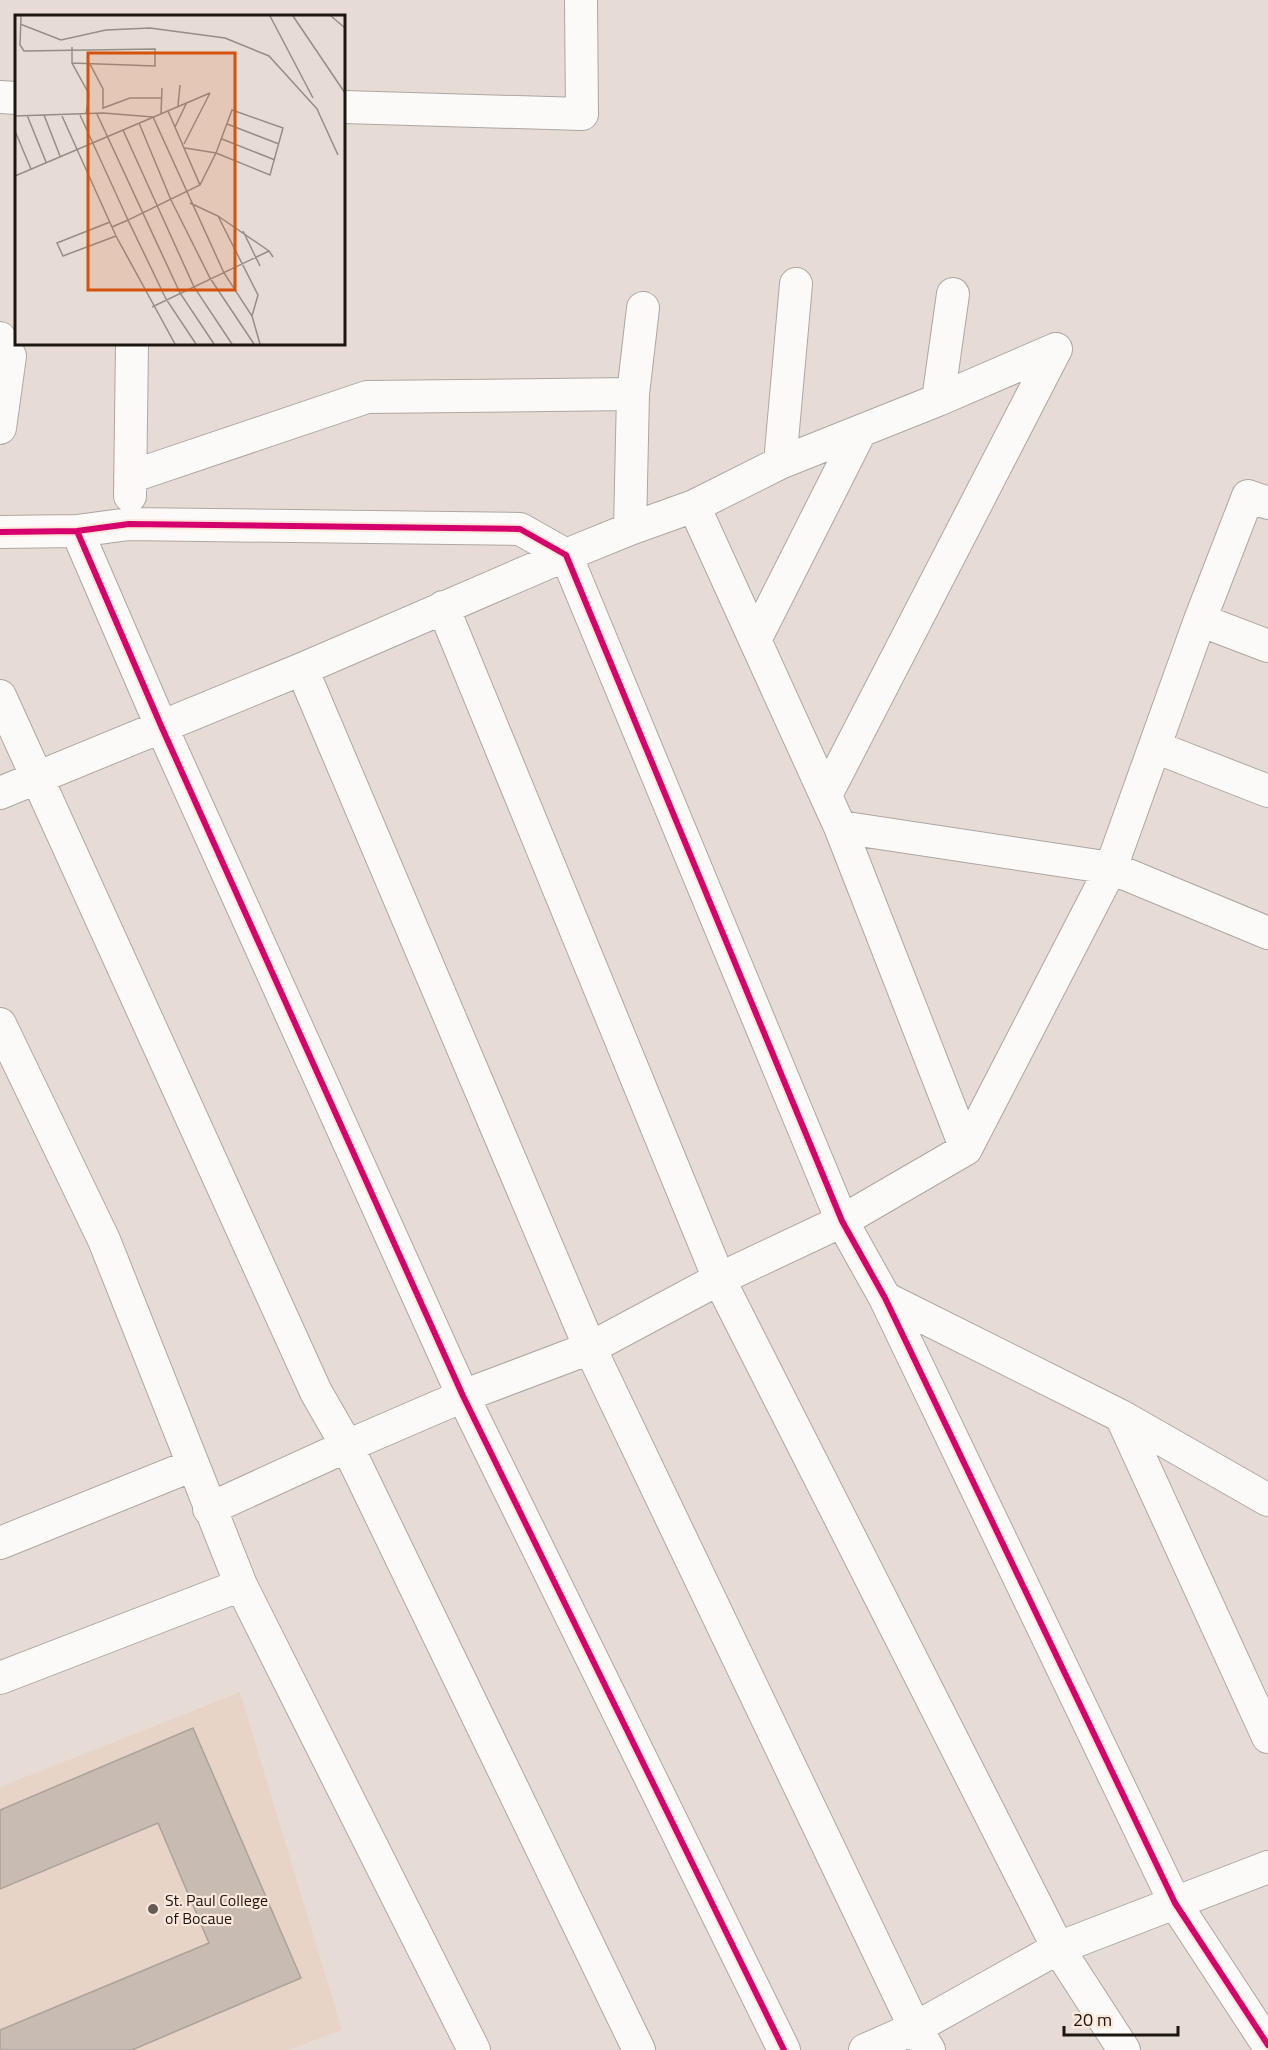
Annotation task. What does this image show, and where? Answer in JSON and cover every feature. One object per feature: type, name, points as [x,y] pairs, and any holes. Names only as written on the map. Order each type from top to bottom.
[{"type":"street","points":[[345,107],[582,114],[581,0]]},
{"type":"street","points":[[780,463],[796,284]]},
{"type":"street","points":[[938,400],[953,294]]},
{"type":"street","points":[[630,529],[633,394],[643,308]]},
{"type":"street","points":[[0,338],[10,356],[0,428]]},
{"type":"street","points":[[129,524],[132,345]]},
{"type":"street","points":[[0,793],[162,728],[566,555],[694,506],[780,463],[938,400],[1056,349],[826,795]]},
{"type":"street","points":[[130,477],[367,397],[633,394]]},
{"type":"street","points":[[755,640],[860,432]]},
{"type":"street","points":[[209,1509],[463,1396],[590,1348],[719,1279],[842,1221],[966,1149],[1111,868],[1200,620],[1248,496],[1268,503]]},
{"type":"street","points":[[694,506],[840,827],[966,1149]]},
{"type":"street","points":[[0,532],[77,531],[129,524],[520,529],[566,555],[842,1221],[885,1298],[1175,1903],[1268,2045]]},
{"type":"street","points":[[77,531],[162,728],[463,1396],[784,2050]]},
{"type":"street","points":[[443,607],[719,1279],[1058,1948],[1124,2050]]},
{"type":"street","points":[[1200,620],[1268,646]]},
{"type":"street","points":[[302,669],[590,1348],[922,2039]]},
{"type":"street","points":[[0,696],[316,1392],[347,1446],[639,2050]]},
{"type":"street","points":[[1155,747],[1268,791]]},
{"type":"street","points":[[840,827],[1111,868],[1268,933]]},
{"type":"street","points":[[0,1024],[104,1240],[241,1585],[474,2050]]},
{"type":"street","points":[[885,1298],[1121,1416],[1268,1500]]},
{"type":"street","points":[[1121,1416],[1268,1737]]},
{"type":"street","points":[[0,1543],[193,1465]]},
{"type":"street","points":[[0,1678],[241,1585]]},
{"type":"street","points":[[865,2050],[922,2039],[1058,1948],[1268,1867]]},
{"type":"shaded area","name":"St. Paul College of Bocaue","points":[[240,1692],[342,2030],[289,2050],[0,2050],[0,1787]]},
{"type":"building","points":[[193,1728],[301,1978],[132,2050],[0,2050],[0,2030],[209,1943],[158,1823],[0,1889],[0,1810]]},
{"type":"cycle path","points":[[0,532],[77,531],[129,524],[520,529],[566,555],[842,1221],[885,1298],[1175,1903],[1268,2045]]},
{"type":"cycle path","points":[[77,531],[162,728],[463,1396],[784,2050]]},
{"type":"place","name":"St. Paul College of Bocaue","points":[[153,1909]]}]
